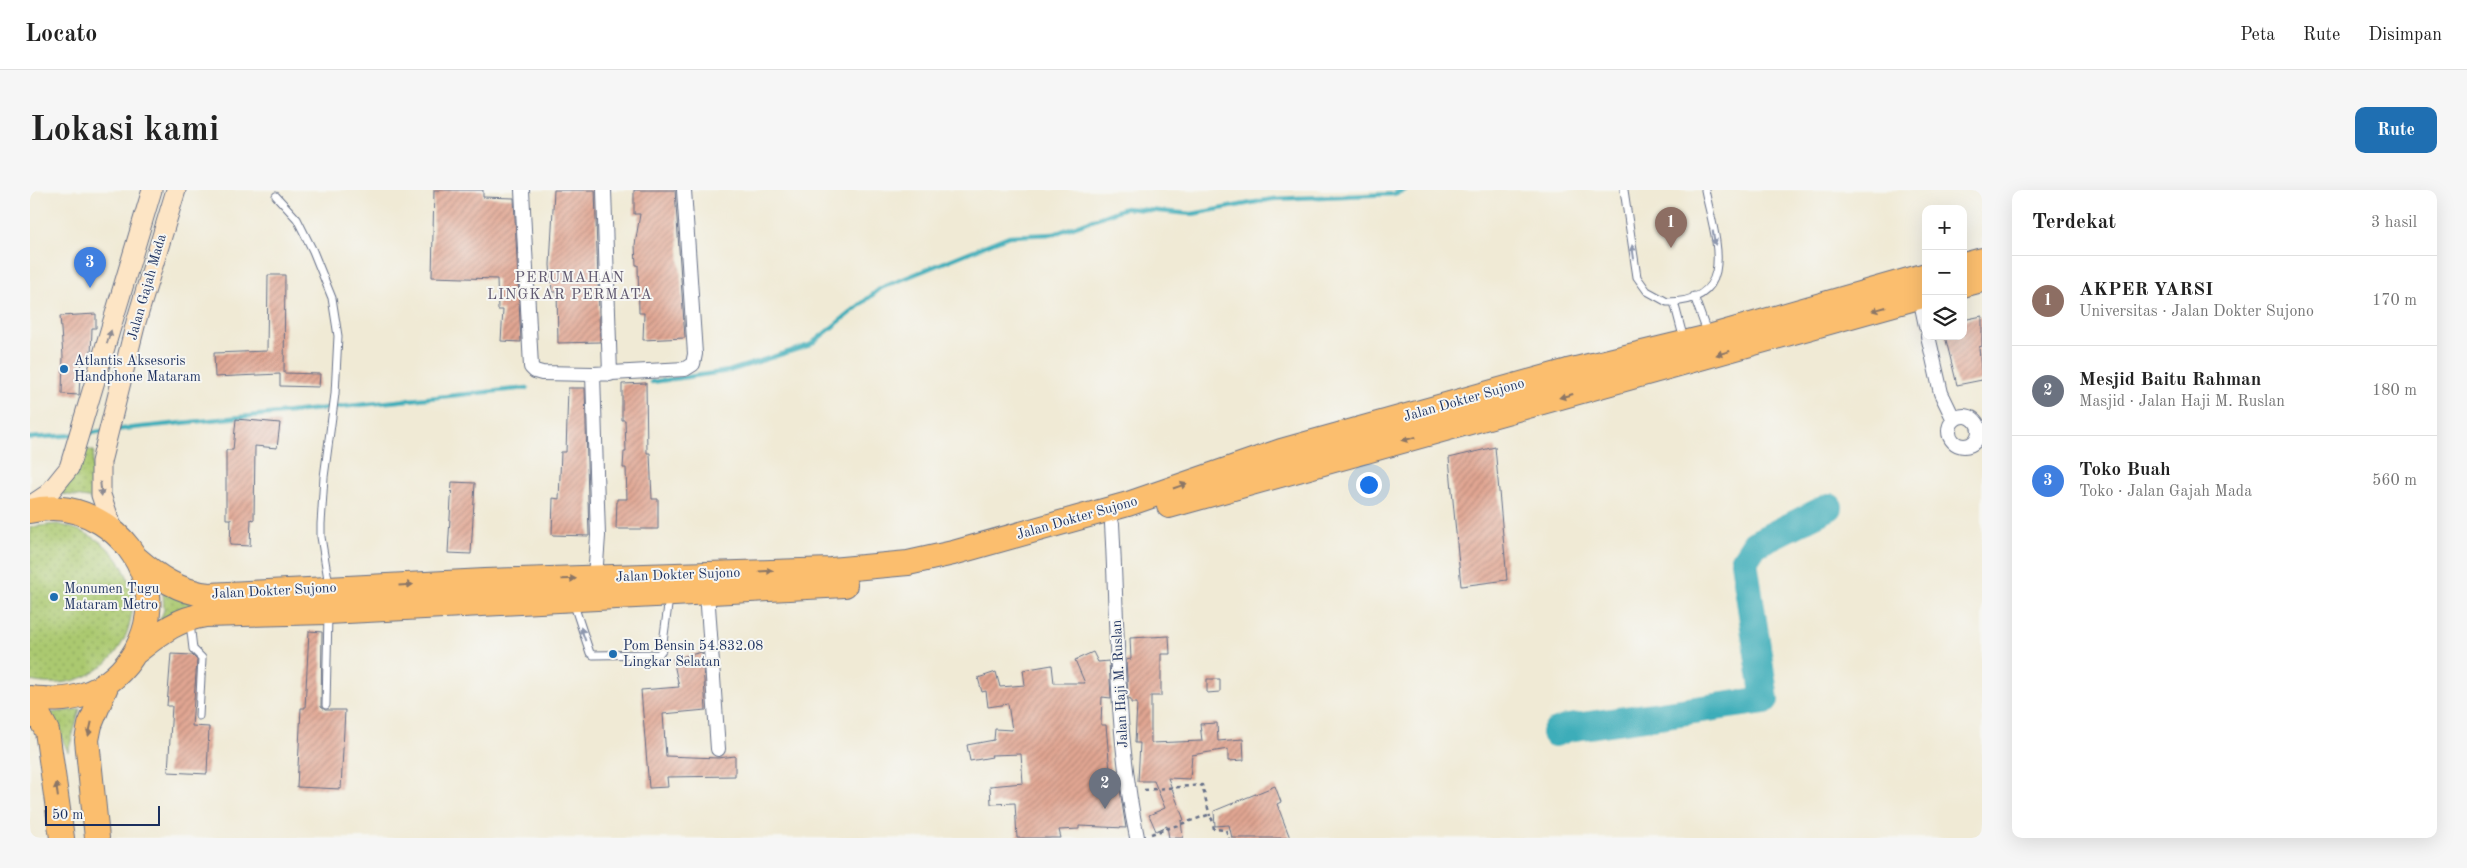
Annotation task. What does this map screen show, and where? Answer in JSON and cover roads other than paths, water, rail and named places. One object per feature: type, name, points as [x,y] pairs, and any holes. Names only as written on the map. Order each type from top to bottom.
[{"type":"highway","points":[[1967,264],[1982,260]]},
{"type":"highway","points":[[1967,284],[1982,280]]},
{"type":"highway","name":"Jalan Dokter Sujono","points":[[136,558],[164,580],[200,594],[330,588],[376,597],[595,578],[863,576],[908,563],[990,544],[1128,504],[1281,451],[1559,373],[1922,289]]},
{"type":"highway","points":[[136,652],[170,626],[190,617],[226,613],[328,612],[376,597],[572,598],[669,592],[707,592],[863,576],[992,557],[1922,290]]},
{"type":"highway","points":[[30,511],[58,508],[78,512],[97,519],[113,530],[136,558],[146,581],[148,605],[145,630],[136,652],[123,670],[107,684],[83,696],[56,700],[30,699]]},
{"type":"highway","points":[[97,838],[88,740],[90,725],[107,684]]},
{"type":"highway","points":[[30,699],[47,731],[62,838]]},
{"type":"main road","name":"Jalan Gajah Mada","points":[[30,506],[48,494],[69,468],[152,190]]},
{"type":"main road","name":"Jalan Gajah Mada","points":[[113,530],[101,495],[101,462],[136,322],[176,190]]},
{"type":"street","points":[[522,190],[531,367],[534,371],[542,373],[593,374],[685,369],[693,364],[695,354],[684,190]]},
{"type":"street","points":[[604,190],[610,374]]},
{"type":"street","points":[[1929,340],[1941,393],[1954,420]]},
{"type":"street","points":[[593,374],[598,517],[595,578]]},
{"type":"street","points":[[1964,416],[1974,420],[1978,429],[1979,440],[1968,446],[1955,443],[1949,434],[1949,428],[1954,420],[1964,416]]},
{"type":"street","name":"Jalan Haji M. Ruslan","points":[[1112,524],[1120,722],[1128,791],[1139,838]]},
{"type":"street","points":[[707,592],[718,749]]},
{"type":"lane","points":[[1624,190],[1638,277],[1653,295],[1668,302],[1694,296],[1712,284],[1718,271],[1705,190]]},
{"type":"lane","points":[[276,196],[297,219],[332,298],[338,336],[335,394],[321,524],[321,537],[330,588]]},
{"type":"lane","points":[[1694,296],[1709,338]]},
{"type":"lane","points":[[1674,302],[1685,343]]},
{"type":"lane","points":[[572,598],[590,653],[659,654],[662,650],[669,592]]},
{"type":"lane","points":[[326,705],[328,612]]},
{"type":"lane","points":[[190,617],[193,649],[202,658],[199,716]]},
{"type":"waterway","points":[[652,382],[729,371],[810,345],[881,288],[1009,236],[1054,234],[1125,208],[1192,214],[1273,199],[1393,194],[1405,190]]},
{"type":"waterway","points":[[113,430],[527,388]]},
{"type":"waterway","points":[[84,434],[103,431]]},
{"type":"waterway","points":[[30,438],[74,435]]},
{"type":"waterway","points":[[1555,733],[1568,728],[1765,700],[1744,561],[1755,544],[1829,507]]},
{"type":"place","name":"AKPER YARSI","points":[[1671,248]]},
{"type":"place","name":"Toko Buah","points":[[90,288]]},
{"type":"place","name":"Atlantis Aksesoris Handphone Mataram","points":[[64,369]]},
{"type":"place","name":"Monumen Tugu Mataram Metro","points":[[54,597]]},
{"type":"place","name":"Pom Bensin 54.832.08 Lingkar Selatan","points":[[613,654]]},
{"type":"place","name":"Mesjid Baitu Rahman","points":[[1105,809]]},
{"type":"district","name":"PERUMAHAN LINGKAR PERMATA","points":[[570,286]]}]
